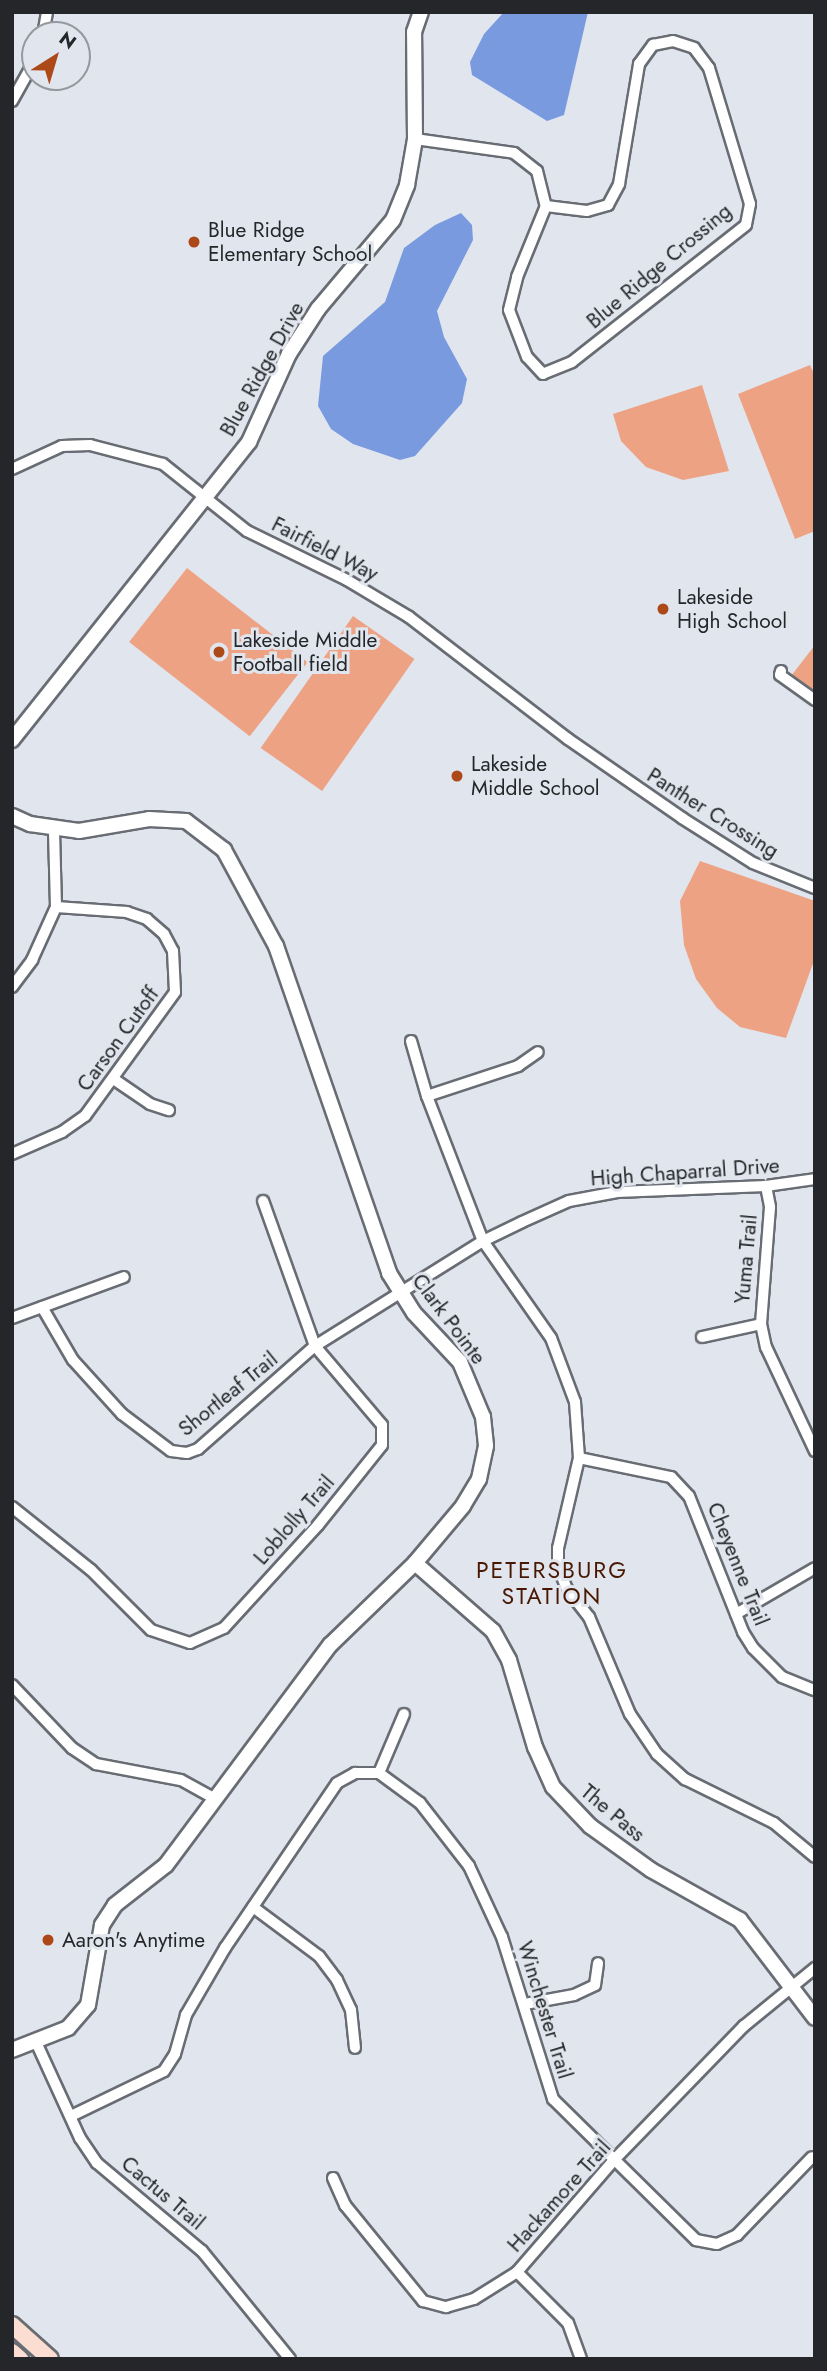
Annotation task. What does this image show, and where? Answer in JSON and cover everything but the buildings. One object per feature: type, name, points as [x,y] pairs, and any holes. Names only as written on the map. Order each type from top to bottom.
[{"type":"main road","points":[[12,2325],[50,2359]]},
{"type":"main road","points":[[12,2352],[20,2359]]},
{"type":"street","name":"Blue Ridge Drive","points":[[12,740],[249,442],[289,354],[318,309],[393,220],[407,185],[415,139],[414,32],[421,12]]},
{"type":"street","name":"Blue Ridge Crossing","points":[[673,41],[694,48],[709,68],[750,204],[746,225],[572,362],[543,374],[527,357],[509,310],[547,206],[587,211],[608,205],[618,184],[639,64],[653,45],[673,41]]},
{"type":"street","points":[[12,101],[21,85]]},
{"type":"street","points":[[415,139],[513,153],[537,171],[547,206]]},
{"type":"street","name":"Fairfield Way","points":[[12,469],[62,446],[90,445],[163,464],[247,531],[347,580],[409,617],[597,761]]},
{"type":"street","points":[[781,671],[780,675],[815,700]]},
{"type":"street","name":"Panther Crossing","points":[[597,761],[753,863],[815,888]]},
{"type":"street","name":"Clark Pointe","points":[[12,816],[54,828],[79,831],[176,820],[196,828],[224,850],[276,946],[326,1081],[353,1177],[401,1294],[460,1362],[479,1404],[486,1446],[479,1479],[463,1506],[415,1563],[330,1645],[166,1866],[116,1905],[102,1924],[88,2005],[68,2028],[12,2050]]},
{"type":"street","points":[[12,987],[38,950],[57,907],[54,828]]},
{"type":"street","name":"Carson Cutoff","points":[[12,1154],[62,1132],[85,1116],[115,1080],[176,992],[173,951],[164,934],[147,919],[127,912],[57,907]]},
{"type":"street","points":[[411,1041],[427,1096],[483,1241],[532,1306],[565,1369],[575,1402],[579,1458],[560,1532],[558,1566],[567,1588],[589,1617],[630,1714],[657,1754],[685,1779],[774,1823],[815,1857]]},
{"type":"street","points":[[427,1096],[518,1066],[538,1052]]},
{"type":"street","points":[[115,1080],[150,1104],[169,1110]]},
{"type":"street","name":"High Chaparral Drive","points":[[401,1294],[483,1241],[569,1201],[617,1192],[766,1186],[815,1179]]},
{"type":"street","name":"Yuma Trail","points":[[766,1186],[770,1207],[761,1324],[766,1347],[815,1451]]},
{"type":"street","name":"Loblolly Trail","points":[[12,1507],[91,1570],[151,1630],[176,1642],[203,1640],[224,1628],[318,1525],[382,1445],[382,1425],[372,1408],[315,1346],[263,1200]]},
{"type":"street","points":[[12,1318],[124,1277]]},
{"type":"street","name":"Shortleaf Trail","points":[[42,1307],[73,1360],[96,1387],[149,1437],[171,1451],[198,1449],[315,1346],[401,1294]]},
{"type":"street","points":[[702,1336],[761,1324]]},
{"type":"street","name":"Cheyenne Trail","points":[[579,1458],[671,1477],[689,1496],[743,1632],[767,1666],[815,1690]]},
{"type":"street","name":"The Pass","points":[[415,1563],[493,1631],[509,1660],[535,1747],[553,1787],[590,1826],[651,1870],[740,1920],[787,1987],[815,2018]]},
{"type":"street","points":[[736,1614],[815,1568]]},
{"type":"street","points":[[12,1685],[72,1748],[96,1764],[181,1780],[214,1798]]},
{"type":"street","points":[[71,2116],[164,2071],[175,2054],[186,2015],[253,1907],[337,1783],[355,1773],[379,1773],[404,1714]]},
{"type":"street","name":"Winchester Trail","points":[[379,1773],[420,1802],[469,1866],[502,1937],[553,2099],[696,2240],[707,2245],[737,2235],[811,2157]]},
{"type":"street","points":[[253,1907],[319,1956],[337,1980],[351,2010],[355,2048]]},
{"type":"street","points":[[525,2004],[574,1995],[595,1985],[598,1963]]},
{"type":"street","name":"Hackamore Trail","points":[[333,2178],[345,2204],[423,2301],[446,2307],[474,2299],[517,2272],[615,2160],[787,1987],[815,1968]]},
{"type":"street","name":"Cactus Trail","points":[[36,2042],[97,2163],[202,2251],[290,2359]]},
{"type":"street","points":[[517,2272],[568,2323],[581,2359]]},
{"type":"shaded area","points":[[810,365],[815,376],[815,531],[795,539],[738,394]]},
{"type":"shaded area","points":[[702,385],[729,471],[683,480],[646,467],[621,441],[613,414]]},
{"type":"shaded area","name":"Lakeside Middle Football field","points":[[187,568],[308,662],[250,736],[129,642]]},
{"type":"shaded area","points":[[353,616],[414,659],[322,791],[261,748]]},
{"type":"shaded area","points":[[815,645],[815,694],[791,676]]},
{"type":"shaded area","points":[[700,861],[815,901],[815,958],[786,1038],[740,1027],[717,1008],[696,979],[684,945],[680,901]]},
{"type":"water","points":[[504,12],[588,12],[564,115],[547,121],[472,75],[470,62],[484,34]]},
{"type":"water","points":[[461,213],[472,225],[473,240],[437,311],[444,337],[467,379],[462,403],[415,456],[400,460],[353,444],[331,429],[318,406],[323,356],[385,302],[404,248],[435,225]]},
{"type":"place","name":"Blue Ridge Elementary School","points":[[194,242]]},
{"type":"place","name":"Lakeside High School","points":[[663,609]]},
{"type":"place","name":"Lakeside Middle Football field","points":[[219,652]]},
{"type":"place","name":"Lakeside Middle School","points":[[457,776]]},
{"type":"place","name":"Aaron's Anytime","points":[[48,1940]]},
{"type":"district","name":"PETERSBURG STATION","points":[[552,1583]]}]
